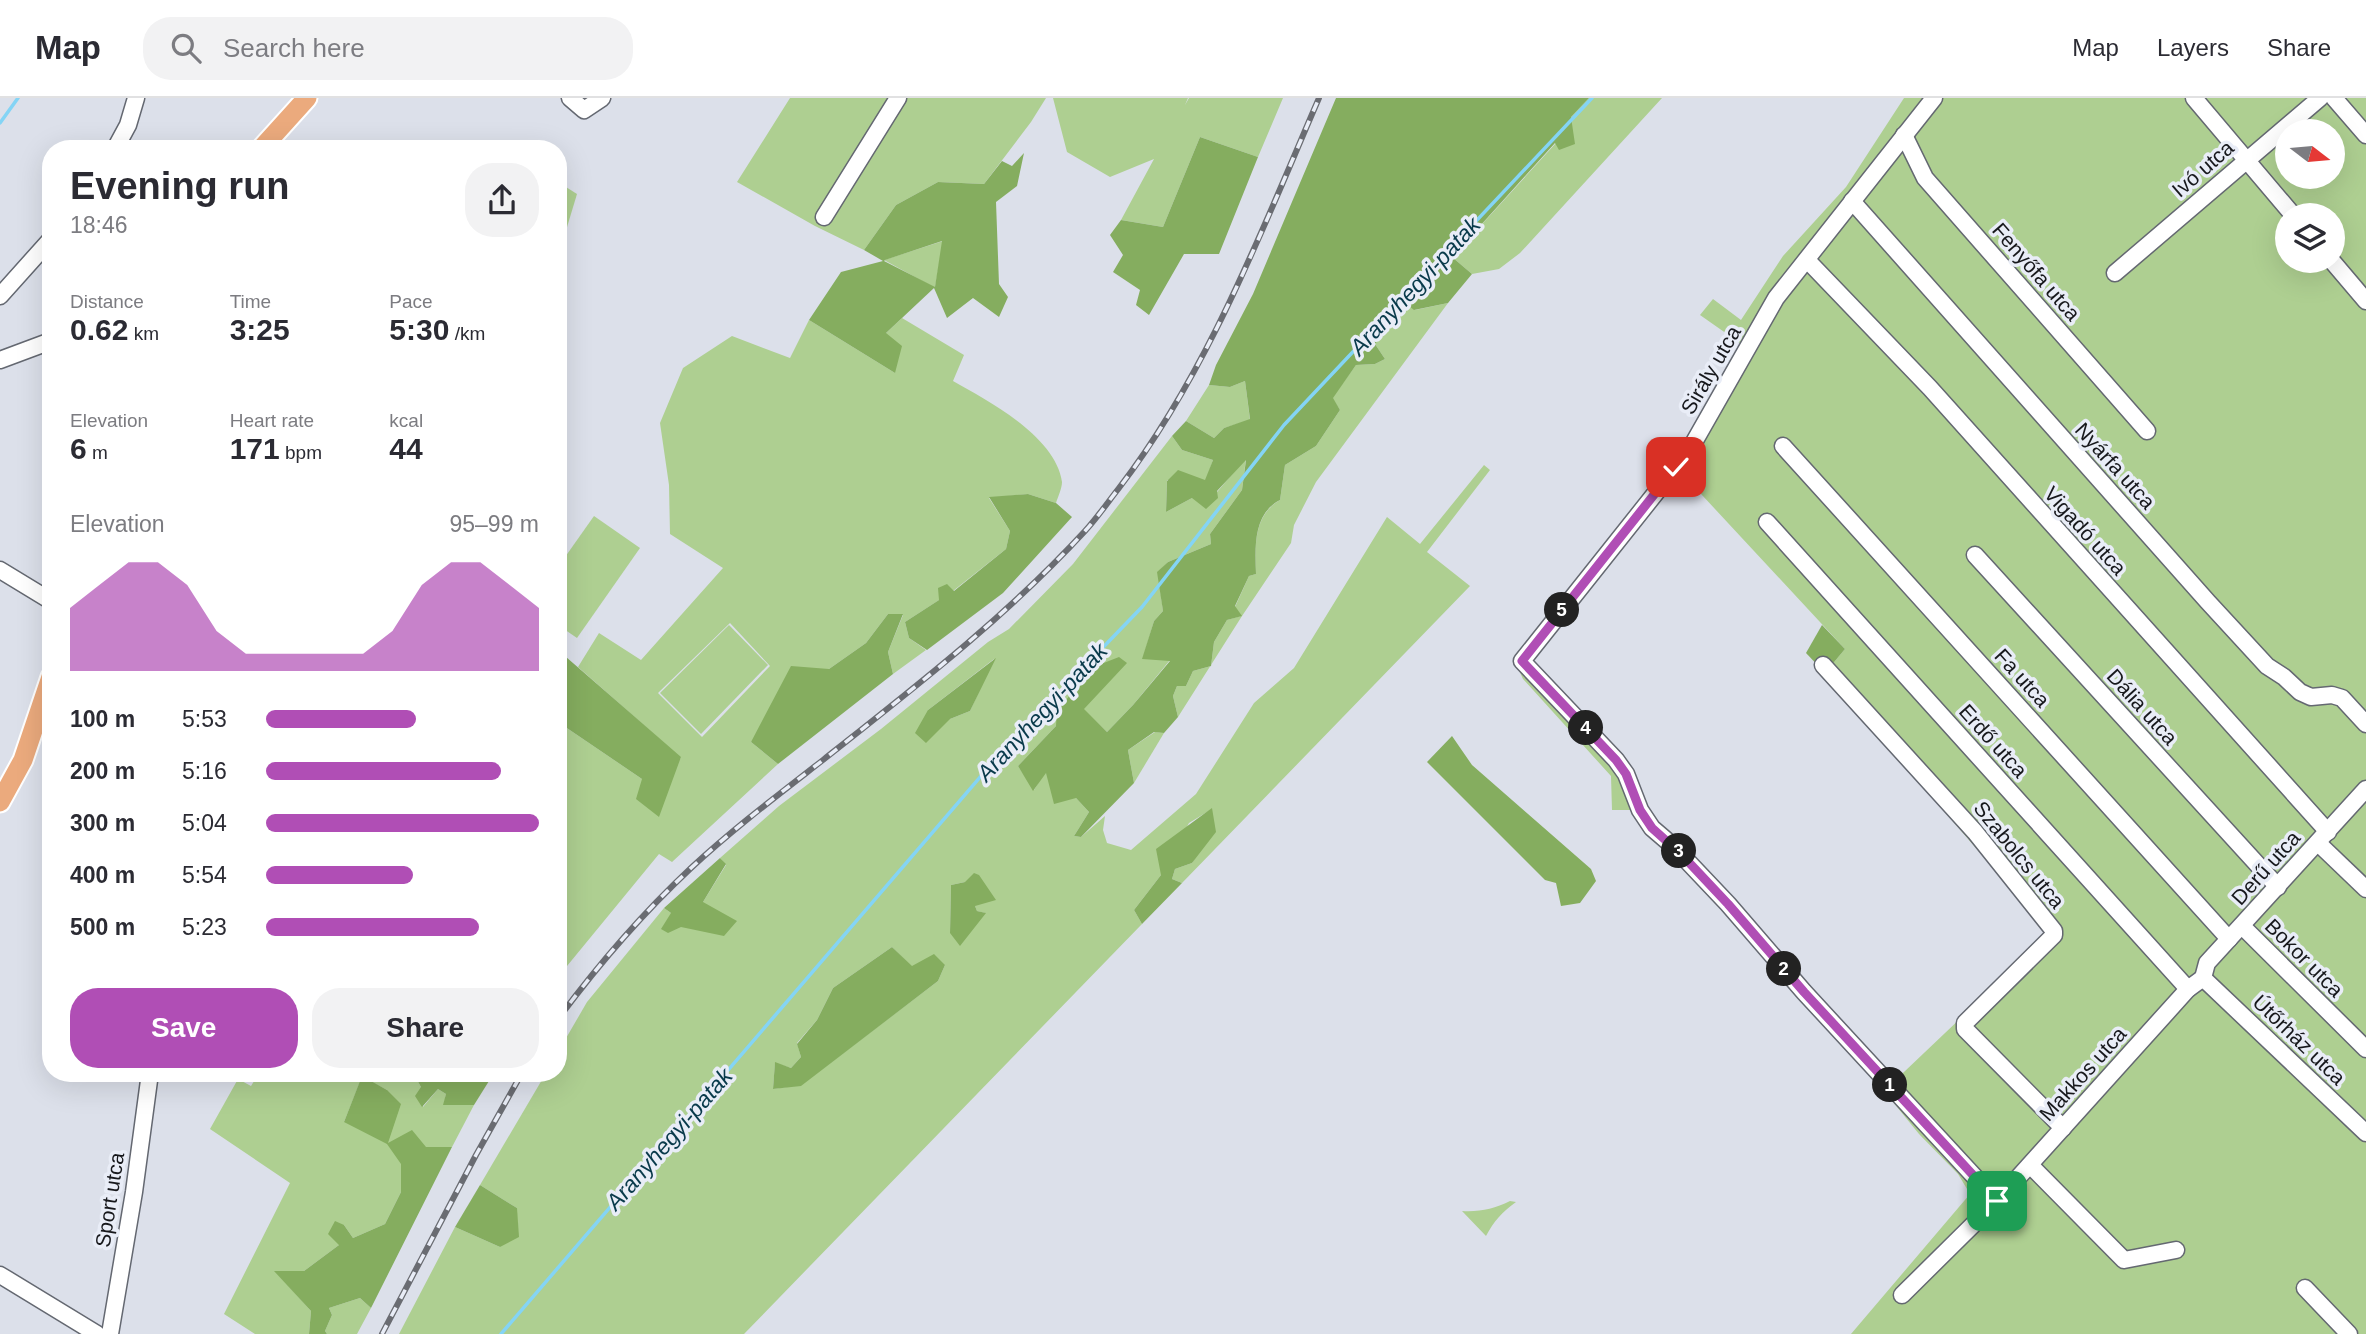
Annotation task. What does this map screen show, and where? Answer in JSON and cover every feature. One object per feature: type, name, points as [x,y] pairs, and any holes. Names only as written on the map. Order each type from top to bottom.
[{"type":"main road","points":[[269,140],[307,98]]},
{"type":"main road","points":[[1,797],[23,760],[42,704]]},
{"type":"street","points":[[120,140],[128,125],[136,98]]},
{"type":"street","points":[[570,98],[584,110],[601,98]]},
{"type":"street","points":[[824,217],[898,98]]},
{"type":"street","name":"Sirály utca","points":[[1934,98],[1808,261],[1776,298],[1689,451],[1522,661],[1616,760],[1626,774],[1640,810],[1652,828],[1681,854],[1728,904],[1804,992],[1997,1201]]},
{"type":"street","points":[[2193,98],[2283,203]]},
{"type":"street","name":"Ivó utca","points":[[2115,273],[2320,98]]},
{"type":"street","points":[[2334,98],[2366,135]]},
{"type":"street","name":"Fenyőfa utca","points":[[1904,135],[1925,178],[2147,431]]},
{"type":"street","name":"Nyárfa utca","points":[[1852,201],[2199,593],[2267,666],[2306,696],[2332,695],[2342,698],[2366,724]]},
{"type":"street","points":[[0,296],[42,249]]},
{"type":"street","name":"Vigadó utca","points":[[1808,261],[1930,388],[2323,837],[2366,890]]},
{"type":"street","points":[[2342,273],[2366,301]]},
{"type":"street","points":[[0,360],[42,344]]},
{"type":"street","name":"Fa utca","points":[[1783,446],[2229,939]]},
{"type":"street","name":"Erdő utca","points":[[1767,522],[2188,989]]},
{"type":"street","name":"Dália utca","points":[[1975,555],[2278,887]]},
{"type":"street","points":[[0,570],[42,596]]},
{"type":"street","name":"Szabolcs utca","points":[[1823,665],[1975,832],[2054,931],[2054,935],[1965,1023],[1965,1029],[2063,1128]]},
{"type":"street","name":"Derű utca","points":[[2203,978],[2207,963],[2366,789]]},
{"type":"street","name":"Bokor utca","points":[[2242,926],[2366,1049]]},
{"type":"street","name":"Makkos utca","points":[[1902,1295],[1997,1201],[2188,989],[2203,978]]},
{"type":"street","name":"Útőrház utca","points":[[2203,978],[2366,1133]]},
{"type":"street","name":"Sport utca","points":[[110,1334],[134,1192],[149,1082]]},
{"type":"street","points":[[2030,1166],[2124,1260],[2176,1250]]},
{"type":"street","points":[[0,1275],[97,1334]]},
{"type":"street","points":[[2305,1288],[2349,1334]]},
{"type":"green space","points":[[790,98],[1046,98],[984,184],[938,182],[896,205],[864,250],[737,182]]},
{"type":"green space","points":[[1053,98],[1188,98],[1185,105],[1189,98],[1283,98],[1258,157],[1200,137],[1163,227],[1121,220],[1154,159],[1110,177],[1067,152]]},
{"type":"green space","points":[[1336,98],[1589,98],[1571,117],[1575,144],[1559,150],[1555,143],[1452,257],[1472,274],[1448,303],[1414,310],[1409,306],[1375,344],[1385,359],[1375,364],[1356,365],[1333,398],[1340,410],[1316,446],[1285,465],[1280,500],[1271,506],[1260,522],[1256,574],[1249,576],[1235,606],[1242,616],[1227,620],[1214,642],[1211,666],[1193,671],[1186,686],[1177,686],[1173,696],[1178,717],[1164,733],[1154,732],[1128,750],[1134,783],[1081,837],[1074,836],[1089,812],[1076,798],[1054,804],[1046,773],[1033,791],[1018,766],[1056,726],[1057,710],[1096,666],[1119,657],[1127,663],[1084,709],[1107,732],[1170,661],[1142,659],[1154,621],[1163,611],[1157,572],[1168,562],[1211,544],[1210,534],[1242,490],[1246,460],[1217,491],[1218,498],[1206,509],[1192,498],[1166,512],[1167,481],[1178,470],[1205,480],[1213,460],[1182,450],[1172,436],[1186,421],[1214,438],[1224,428],[1250,419],[1245,381],[1230,387],[1209,385],[1216,365],[1253,294]]},
{"type":"green space","points":[[1589,98],[1662,98],[1520,253],[1499,269],[1472,274],[1452,257],[1556,143],[1571,117]]},
{"type":"green space","points":[[1904,98],[2366,98],[2366,1334],[1851,1334],[1970,1194],[1958,1174],[1919,1134],[1884,1091],[2045,938],[2044,927],[1825,673],[1845,649],[1676,467],[1747,348],[1700,315],[1713,299],[1741,320],[1783,256],[1846,187]]},
{"type":"green space","points":[[1200,137],[1258,157],[1219,254],[1184,254],[1149,315],[1136,305],[1140,290],[1113,272],[1123,255],[1110,235],[1121,220],[1163,227]]},
{"type":"green space","points":[[1024,153],[1017,186],[996,202],[999,284],[1008,297],[999,317],[973,298],[947,318],[934,288],[886,333],[902,346],[895,373],[809,320],[841,272],[883,261],[864,250],[896,205],[938,182],[984,184],[1002,161],[1012,166]],"holes":[[[942,241],[935,287],[884,261]]]},
{"type":"green space","points":[[567,188],[577,194],[567,227]]},
{"type":"green space","points":[[943,241],[935,288],[884,260]]},
{"type":"green space","points":[[1448,303],[1316,482],[1294,525],[1291,543],[1211,665],[1214,642],[1227,620],[1241,616],[1235,607],[1249,576],[1256,574],[1260,523],[1271,506],[1280,500],[1285,465],[1316,446],[1340,410],[1332,398],[1356,365],[1375,364],[1385,359],[1375,344],[1409,305],[1415,310]]},
{"type":"green space","points":[[902,318],[964,355],[953,381],[1019,422],[1048,450],[1062,482],[1056,503],[1028,494],[989,498],[1010,531],[1006,549],[953,591],[905,622],[909,638],[926,650],[893,674],[888,652],[903,615],[888,614],[866,643],[829,669],[751,742],[778,764],[672,862],[659,854],[567,966],[567,728],[642,779],[681,758],[578,667],[599,633],[641,660],[723,568],[670,534],[669,485],[660,423],[683,368],[732,336],[790,358],[809,320],[895,373],[885,334]],"holes":[[[730,623],[770,666],[702,737],[658,693]]]},
{"type":"green space","points":[[1245,381],[1250,420],[1224,428],[1214,438],[1186,421],[1209,385],[1230,387]]},
{"type":"green space","points":[[1172,436],[1182,450],[1213,460],[1206,480],[1167,480],[1166,512],[1192,498],[1217,492],[1246,458],[1242,490],[1210,534],[1211,544],[1168,562],[1158,572],[1163,611],[1154,621],[1143,658],[1170,660],[1107,732],[1083,709],[1056,726],[1018,766],[1034,790],[1045,772],[1089,812],[1074,836],[1081,837],[1105,816],[1103,830],[1107,843],[1131,850],[1196,794],[1254,703],[1294,668],[1387,517],[1420,544],[1484,465],[1490,470],[1427,552],[1470,586],[1182,883],[1172,879],[1175,869],[1192,863],[1200,850],[1212,809],[1189,823],[1161,875],[1134,910],[1142,924],[744,1334],[399,1334],[455,1227],[500,1247],[517,1208],[480,1185],[541,1082],[567,1082],[567,1036],[587,1002],[664,908],[671,913],[703,902],[726,865],[720,858],[779,806],[881,729],[988,642],[1009,629],[1073,564]],"holes":[[[994,659],[970,711],[950,719],[928,710]],[[965,882],[977,911],[985,913],[950,933],[951,885]],[[892,947],[912,967],[945,965],[938,981],[801,1085],[773,1089],[775,1063],[791,1068],[801,1057],[797,1043],[817,1020],[833,988]]]},
{"type":"green space","points":[[1028,494],[1056,503],[1072,517],[1003,593],[927,650],[909,638],[905,622],[939,600],[938,588],[947,584],[954,591],[1006,549],[1010,531],[989,497]]},
{"type":"green space","points":[[594,516],[640,548],[577,638],[567,631],[567,554]]},
{"type":"green space","points":[[888,614],[903,614],[888,652],[893,674],[778,764],[751,742],[791,666],[829,669],[866,643]]},
{"type":"green space","points":[[729,625],[768,665],[701,734],[660,693]]},
{"type":"green space","points":[[1822,625],[1845,649],[1825,673],[1806,653]]},
{"type":"green space","points":[[567,658],[681,757],[659,817],[636,799],[642,779],[567,728]]},
{"type":"green space","points":[[996,658],[970,711],[950,719],[926,743],[915,733],[928,710]]},
{"type":"green space","points":[[1522,661],[1626,783],[1632,804],[1630,810],[1612,810],[1611,776],[1523,679],[1517,666]]},
{"type":"green space","points":[[1210,666],[1178,717],[1173,696],[1177,686],[1186,686],[1193,671]]},
{"type":"green space","points":[[1155,732],[1164,733],[1134,783],[1128,750]]},
{"type":"green space","points":[[1452,736],[1472,765],[1591,869],[1596,881],[1580,903],[1561,906],[1556,883],[1545,880],[1427,762]]},
{"type":"green space","points":[[1212,808],[1216,832],[1192,863],[1175,869],[1172,879],[1182,883],[1142,924],[1134,910],[1161,875],[1156,849]]},
{"type":"green space","points":[[720,858],[726,864],[703,902],[737,921],[724,936],[681,927],[668,933],[661,929],[671,913],[664,908]]},
{"type":"green space","points":[[974,873],[979,875],[996,900],[975,906],[977,911],[986,913],[960,946],[950,933],[951,885],[965,882]]},
{"type":"green space","points":[[892,947],[912,966],[934,954],[945,965],[938,981],[801,1086],[773,1089],[775,1062],[791,1068],[801,1057],[797,1044],[817,1020],[833,988]]},
{"type":"green space","points":[[236,1082],[251,1086],[253,1082],[360,1082],[344,1122],[387,1090],[372,1082],[418,1082],[423,1107],[438,1089],[446,1094],[444,1105],[474,1105],[452,1147],[426,1147],[401,1164],[401,1192],[385,1224],[353,1238],[344,1225],[339,1245],[304,1271],[275,1271],[311,1311],[309,1334],[255,1334],[224,1314],[290,1183],[210,1129]]},
{"type":"green space","points":[[360,1082],[373,1082],[387,1090],[401,1104],[388,1143],[412,1130],[426,1147],[452,1147],[371,1308],[360,1298],[329,1308],[332,1315],[325,1331],[327,1334],[309,1334],[311,1311],[274,1271],[304,1271],[339,1245],[328,1234],[335,1221],[344,1225],[353,1238],[385,1224],[401,1192],[401,1164],[387,1144],[344,1122]]},
{"type":"green space","points":[[418,1082],[488,1082],[474,1105],[443,1105],[446,1094],[438,1089],[422,1107],[415,1096],[421,1087]]},
{"type":"green space","points":[[480,1185],[517,1208],[519,1237],[500,1247],[455,1227]]},
{"type":"green space","points":[[1510,1201],[1516,1202],[1499,1217],[1486,1236],[1462,1211],[1487,1209]]},
{"type":"green space","points":[[360,1298],[371,1308],[357,1334],[327,1334],[325,1331],[332,1315],[329,1308]]},
{"type":"waterway","points":[[0,123],[18,98]]},
{"type":"waterway","name":"Aranyhegyi-patak","points":[[501,1334],[1000,754],[1142,607],[1284,425],[1592,98]]},
{"type":"railway","points":[[567,1007],[621,940],[691,868],[756,812],[959,651],[1024,593],[1094,521],[1151,443],[1206,349],[1254,250],[1319,98]]},
{"type":"railway","points":[[382,1334],[517,1082]]},
{"type":"route","points":[[1676,467],[1522,661],[1616,760],[1632,785],[1640,810],[1652,828],[1681,854],[1728,904],[1765,949],[1997,1201]]}]
